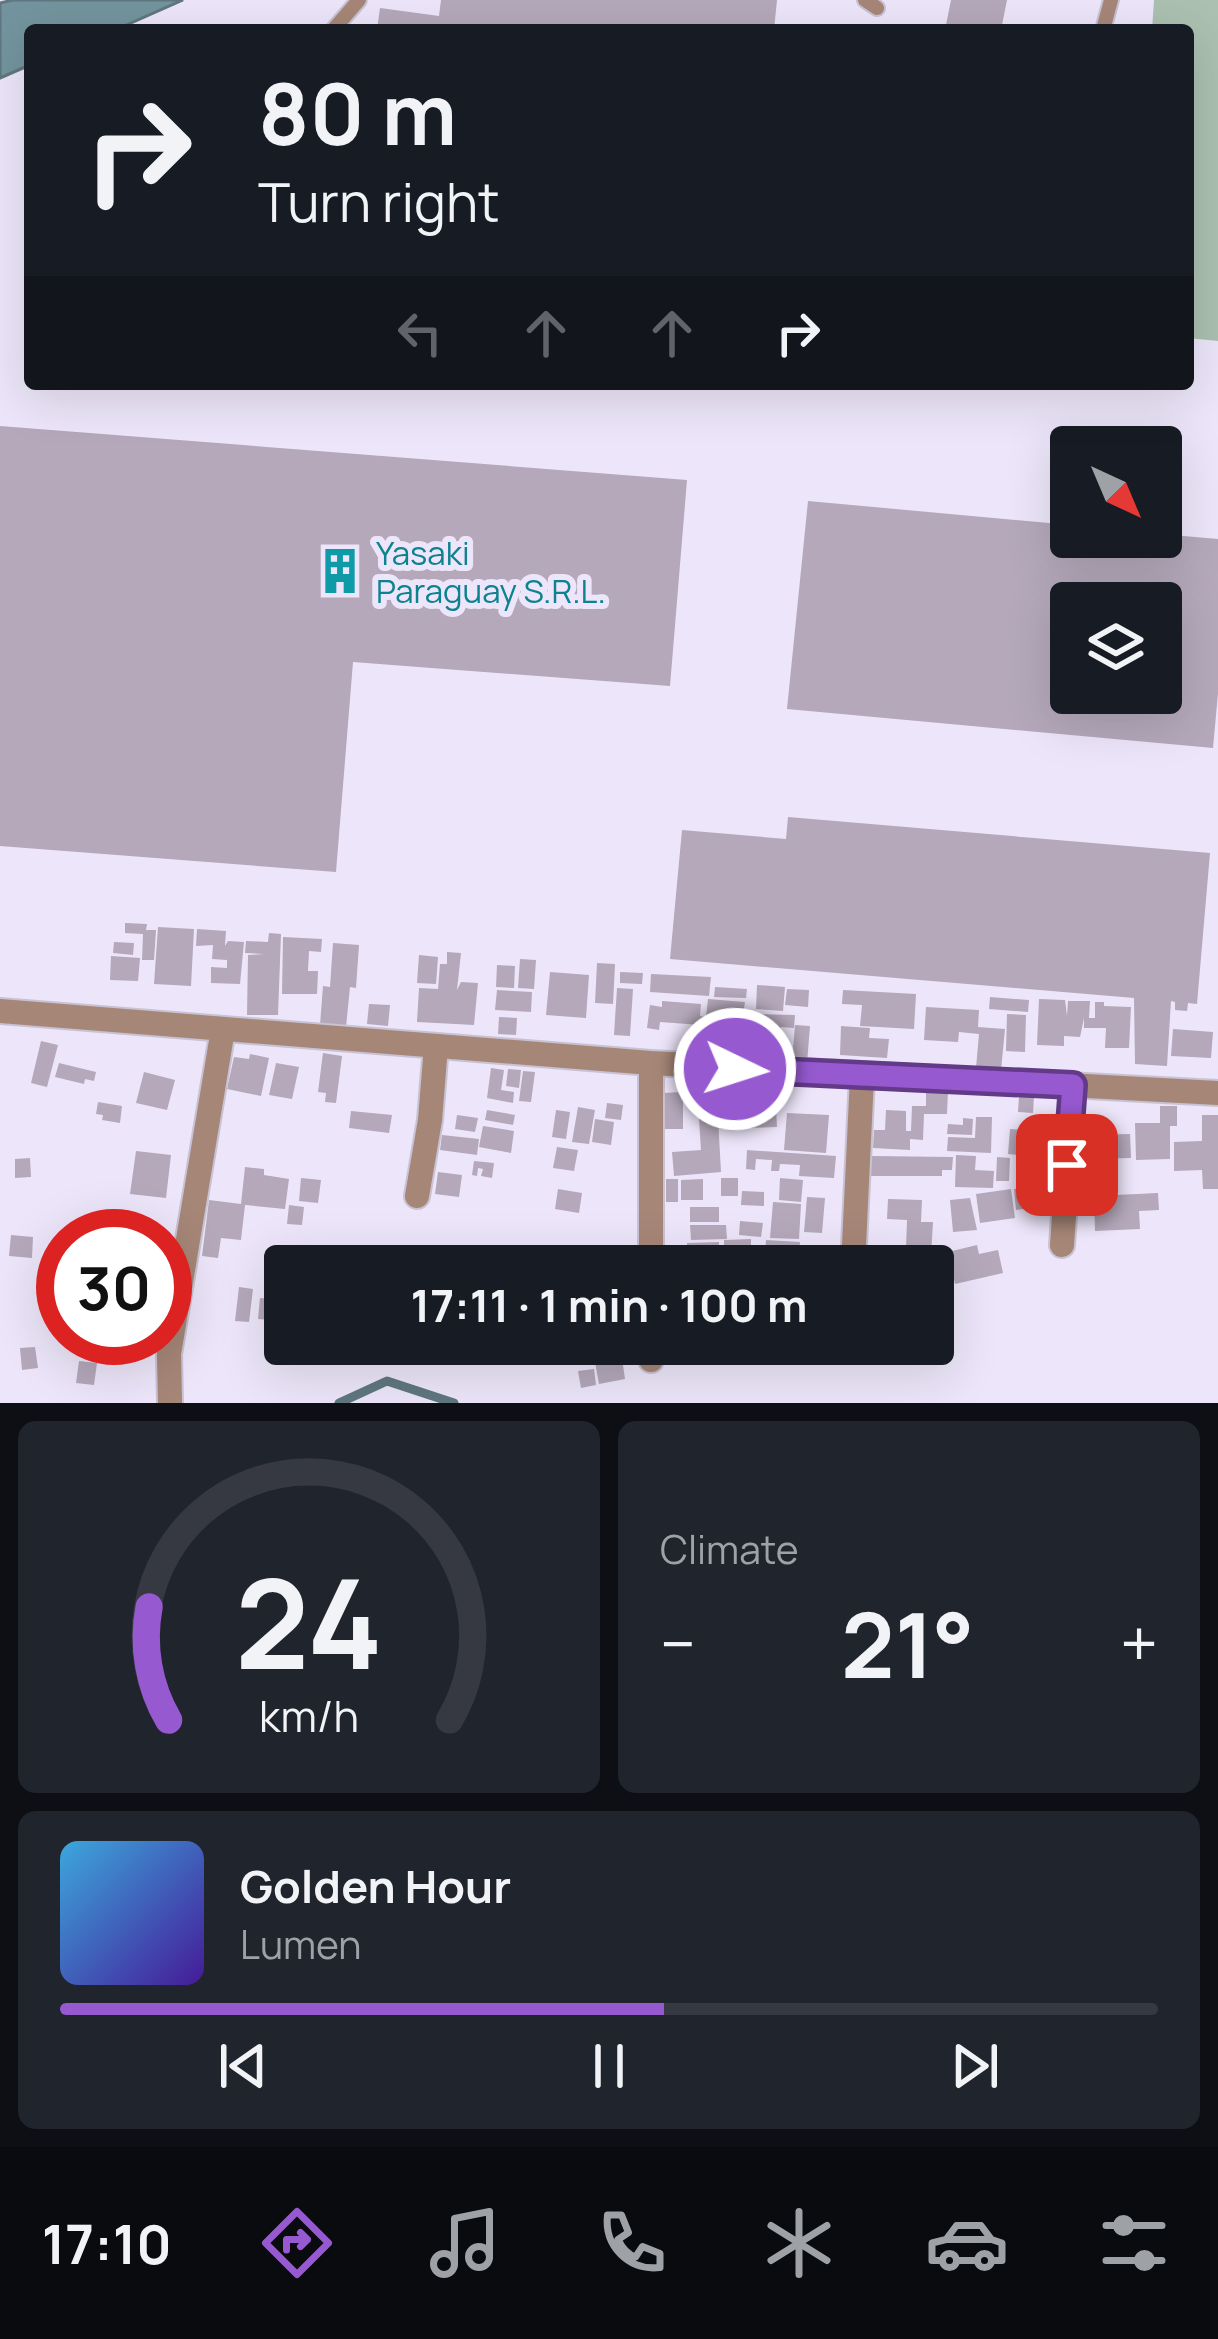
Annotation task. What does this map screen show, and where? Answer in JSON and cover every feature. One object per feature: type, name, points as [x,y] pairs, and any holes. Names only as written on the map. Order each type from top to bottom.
[{"type":"street","points":[[1,1019],[223,1029],[862,1077],[1218,1093]]},
{"type":"street","points":[[170,1403],[169,1354],[223,1029]]},
{"type":"street","points":[[417,1196],[436,1046]]},
{"type":"street","points":[[651,1063],[651,1245]]},
{"type":"street","points":[[854,1245],[862,1077]]},
{"type":"street","points":[[1062,1245],[1073,1085]]},
{"type":"lane","points":[[337,24],[359,0]]},
{"type":"shaded area","points":[[183,0],[129,24],[24,24],[24,68],[0,78],[0,3]]},
{"type":"shaded area","points":[[1154,0],[1218,0],[1218,341],[1194,339],[1194,24],[1152,24]]},
{"type":"building","points":[[441,0],[777,0],[775,24],[378,24],[380,8],[439,16]]},
{"type":"building","points":[[951,0],[1007,0],[1002,24],[946,24]]},
{"type":"building","name":"Yasaki Paraguay S.R.L.","points":[[0,426],[687,480],[670,686],[353,662],[336,872],[0,846]]},
{"type":"building","points":[[808,501],[1050,523],[1050,558],[1182,558],[1182,536],[1218,539],[1218,693],[1213,748],[787,709]]},
{"type":"building","points":[[788,817],[1210,853],[1197,1004],[1188,1003],[1187,1011],[1175,1010],[1171,1001],[1167,1066],[1135,1064],[1134,998],[670,959],[682,830],[786,839]]},
{"type":"building","points":[[125,923],[147,924],[146,930],[156,930],[154,960],[142,960],[143,934],[125,933]]},
{"type":"building","points":[[158,927],[194,929],[191,986],[154,984]]},
{"type":"building","points":[[197,929],[226,931],[225,946],[228,941],[244,942],[240,984],[211,983],[211,967],[227,968],[227,960],[212,959],[213,945],[196,946]]},
{"type":"building","points":[[269,933],[281,934],[278,1015],[247,1015],[248,955],[264,954],[245,953],[246,941],[268,942]]},
{"type":"building","points":[[283,937],[322,939],[321,952],[309,951],[308,971],[318,971],[317,994],[282,994]]},
{"type":"building","points":[[114,942],[134,943],[133,955],[113,953]]},
{"type":"building","points":[[333,943],[359,945],[356,988],[350,987],[346,1027],[320,1025],[323,986],[330,987]]},
{"type":"building","points":[[447,952],[461,953],[457,990],[461,982],[478,983],[474,1025],[417,1022],[419,988],[438,989],[440,964],[447,964]]},
{"type":"building","points":[[419,955],[438,957],[436,984],[417,983]]},
{"type":"building","points":[[111,956],[140,958],[138,981],[110,980]]},
{"type":"building","points":[[520,959],[536,960],[534,989],[518,988]]},
{"type":"building","points":[[597,963],[615,964],[613,1004],[595,1003]]},
{"type":"building","points":[[497,965],[515,966],[514,988],[496,987]]},
{"type":"building","points":[[550,972],[589,975],[586,1018],[546,1015]]},
{"type":"building","points":[[620,972],[643,973],[642,984],[620,983]]},
{"type":"building","points":[[651,974],[711,977],[709,996],[650,992]]},
{"type":"building","points":[[757,985],[785,987],[783,1011],[756,1009]]},
{"type":"building","points":[[715,987],[747,989],[746,998],[714,997]]},
{"type":"building","points":[[617,988],[633,989],[630,1036],[614,1035]]},
{"type":"building","points":[[787,989],[809,990],[808,1007],[785,1005]]},
{"type":"building","points":[[497,990],[532,992],[531,1012],[495,1010]]},
{"type":"building","points":[[843,990],[916,994],[914,1029],[860,1026],[862,1005],[842,1004]]},
{"type":"building","points":[[990,997],[1029,1000],[1028,1012],[989,1009]]},
{"type":"building","points":[[708,999],[745,1002],[737,1053],[698,1051],[701,1025],[660,1022],[659,1030],[647,1028],[650,1005],[662,1007],[662,1001],[701,1004],[700,1016],[706,1017]]},
{"type":"building","points":[[1039,999],[1065,1000],[1067,1016],[1068,1001],[1090,1001],[1089,1018],[1095,1018],[1095,1002],[1131,1007],[1129,1048],[1105,1048],[1106,1028],[1084,1028],[1084,1018],[1080,1037],[1064,1036],[1064,1046],[1037,1045]]},
{"type":"building","points":[[369,1004],[390,1005],[388,1026],[367,1024]]},
{"type":"building","points":[[926,1007],[979,1010],[978,1027],[1005,1029],[1001,1070],[976,1068],[979,1034],[959,1032],[958,1042],[924,1040]]},
{"type":"building","points":[[754,1014],[795,1015],[794,1028],[781,1027],[780,1036],[753,1034]]},
{"type":"building","points":[[1007,1014],[1026,1015],[1025,1052],[1006,1051]]},
{"type":"building","points":[[499,1017],[517,1018],[516,1035],[498,1034]]},
{"type":"building","points":[[795,1025],[810,1026],[807,1063],[792,1062]]},
{"type":"building","points":[[841,1026],[870,1028],[869,1038],[889,1039],[887,1058],[840,1055]]},
{"type":"building","points":[[1173,1029],[1213,1032],[1211,1058],[1171,1056]]},
{"type":"building","points":[[752,1036],[783,1038],[781,1062],[750,1060]]},
{"type":"building","points":[[41,1041],[58,1045],[47,1087],[31,1083]]},
{"type":"building","points":[[323,1053],[342,1056],[336,1103],[325,1102],[326,1093],[318,1092]]},
{"type":"building","points":[[250,1054],[269,1058],[261,1096],[227,1089],[234,1057],[249,1059]]},
{"type":"building","points":[[59,1063],[96,1072],[94,1081],[85,1079],[84,1084],[55,1077]]},
{"type":"building","points":[[276,1063],[299,1067],[292,1099],[269,1095]]},
{"type":"building","points":[[491,1068],[504,1070],[501,1090],[514,1092],[513,1103],[487,1098]]},
{"type":"building","points":[[508,1069],[521,1070],[519,1088],[506,1086]]},
{"type":"building","points":[[523,1071],[535,1072],[531,1102],[519,1101]]},
{"type":"building","points":[[144,1072],[175,1080],[167,1110],[136,1103]]},
{"type":"building","points":[[700,1086],[720,1087],[719,1113],[699,1113]]},
{"type":"building","points":[[926,1091],[948,1091],[947,1114],[924,1114],[923,1140],[910,1139],[910,1150],[873,1148],[874,1130],[885,1130],[886,1110],[906,1111],[906,1131],[911,1131],[912,1106],[926,1106]]},
{"type":"building","points":[[683,1092],[683,1129],[663,1129],[663,1093]]},
{"type":"building","points":[[1019,1096],[1034,1096],[1033,1113],[1018,1112]]},
{"type":"building","points":[[98,1102],[122,1106],[120,1123],[102,1120],[103,1115],[96,1114]]},
{"type":"building","points":[[607,1103],[623,1105],[621,1120],[605,1118]]},
{"type":"building","points":[[1160,1106],[1177,1106],[1177,1126],[1170,1126],[1170,1159],[1136,1160],[1135,1123],[1160,1123]]},
{"type":"building","points":[[578,1107],[595,1110],[589,1144],[572,1142]]},
{"type":"building","points":[[745,1108],[776,1108],[777,1127],[745,1128]]},
{"type":"building","points":[[487,1110],[515,1115],[513,1125],[485,1120]]},
{"type":"building","points":[[556,1110],[570,1112],[566,1139],[552,1137]]},
{"type":"building","points":[[351,1111],[392,1115],[389,1133],[349,1128]]},
{"type":"building","points":[[787,1113],[829,1115],[826,1153],[784,1150]]},
{"type":"building","points":[[457,1115],[478,1118],[475,1132],[455,1129]]},
{"type":"building","points":[[1202,1115],[1218,1115],[1218,1189],[1203,1189],[1202,1170],[1174,1171],[1174,1142],[1202,1141]]},
{"type":"building","points":[[976,1117],[992,1117],[991,1153],[947,1151],[948,1137],[975,1138]]},
{"type":"building","points":[[718,1118],[721,1172],[674,1176],[672,1152],[701,1150],[699,1119]]},
{"type":"building","points":[[963,1118],[973,1119],[972,1135],[947,1134],[948,1124],[963,1125]]},
{"type":"building","points":[[595,1119],[614,1122],[611,1145],[592,1142]]},
{"type":"building","points":[[483,1126],[514,1131],[511,1153],[479,1147]]},
{"type":"building","points":[[1010,1129],[1031,1130],[1029,1156],[1008,1154]]},
{"type":"building","points":[[1130,1134],[1131,1158],[1083,1159],[1083,1135]]},
{"type":"building","points":[[442,1135],[479,1139],[477,1155],[440,1150]]},
{"type":"building","points":[[557,1147],[578,1150],[574,1171],[553,1168]]},
{"type":"building","points":[[747,1150],[836,1156],[834,1178],[799,1176],[800,1165],[780,1164],[779,1171],[771,1171],[772,1160],[756,1159],[755,1170],[746,1169]]},
{"type":"building","points":[[136,1151],[171,1155],[166,1198],[130,1194]]},
{"type":"building","points":[[956,1155],[976,1156],[975,1170],[994,1171],[993,1188],[955,1187]]},
{"type":"building","points":[[871,1156],[953,1157],[952,1170],[942,1170],[942,1176],[871,1176]]},
{"type":"building","points":[[997,1157],[1010,1158],[1009,1181],[996,1181]]},
{"type":"building","points":[[30,1158],[31,1177],[15,1178],[15,1159]]},
{"type":"building","points":[[474,1161],[494,1163],[492,1178],[481,1176],[483,1169],[478,1168],[477,1176],[472,1175]]},
{"type":"building","points":[[1108,1166],[1108,1189],[1090,1189],[1089,1167]]},
{"type":"building","points":[[245,1167],[289,1179],[285,1209],[245,1205],[241,1240],[221,1238],[218,1258],[202,1256],[209,1200],[241,1204]]},
{"type":"building","points":[[438,1172],[462,1175],[459,1197],[435,1194]]},
{"type":"building","points":[[301,1178],[321,1180],[318,1203],[299,1201]]},
{"type":"building","points":[[721,1178],[738,1178],[738,1196],[721,1196]]},
{"type":"building","points":[[780,1178],[803,1180],[801,1202],[779,1200]]},
{"type":"building","points":[[666,1179],[678,1179],[678,1202],[666,1202]]},
{"type":"building","points":[[703,1179],[703,1200],[681,1200],[681,1180]]},
{"type":"building","points":[[1035,1187],[1037,1207],[1016,1210],[1014,1189]]},
{"type":"building","points":[[558,1189],[582,1193],[579,1213],[555,1209]]},
{"type":"building","points":[[1011,1189],[1015,1218],[980,1223],[976,1194]]},
{"type":"building","points":[[742,1191],[764,1192],[764,1206],[741,1205]]},
{"type":"building","points":[[1158,1193],[1159,1210],[1139,1211],[1140,1229],[1095,1231],[1094,1196]]},
{"type":"building","points":[[807,1197],[825,1198],[822,1233],[804,1232]]},
{"type":"building","points":[[970,1198],[977,1230],[953,1232],[950,1200]]},
{"type":"building","points":[[888,1199],[922,1200],[921,1222],[933,1222],[932,1245],[906,1245],[907,1220],[887,1219]]},
{"type":"building","points":[[773,1202],[801,1204],[799,1239],[770,1238]]},
{"type":"building","points":[[289,1205],[304,1207],[302,1225],[287,1224]]},
{"type":"building","points":[[690,1207],[719,1207],[719,1222],[690,1222]]},
{"type":"building","points":[[740,1221],[763,1223],[761,1237],[739,1235]]},
{"type":"building","points":[[690,1225],[726,1225],[727,1239],[691,1240]]},
{"type":"building","points":[[11,1235],[33,1237],[32,1258],[9,1256]]},
{"type":"building","points":[[751,1239],[751,1245],[724,1245],[724,1240]]},
{"type":"building","points":[[766,1240],[800,1242],[800,1245],[766,1245]]},
{"type":"building","points":[[977,1245],[979,1254],[998,1250],[1003,1273],[955,1284],[954,1251]]},
{"type":"building","points":[[239,1287],[253,1289],[249,1322],[235,1321]]},
{"type":"building","points":[[260,1298],[264,1298],[264,1320],[258,1319]]},
{"type":"building","points":[[35,1347],[38,1368],[22,1370],[20,1348]]},
{"type":"building","points":[[78,1365],[97,1365],[94,1385],[76,1383]]},
{"type":"building","points":[[596,1365],[623,1365],[625,1379],[599,1384]]},
{"type":"building","points":[[594,1369],[596,1385],[581,1388],[578,1371]]},
{"type":"waterway","points":[[339,1403],[387,1381],[454,1403]]},
{"type":"place","name":"Yasaki Paraguay S.R.L.","points":[[340,571]]},
{"type":"route","points":[[735,1069],[1073,1085],[1067,1165]]}]
